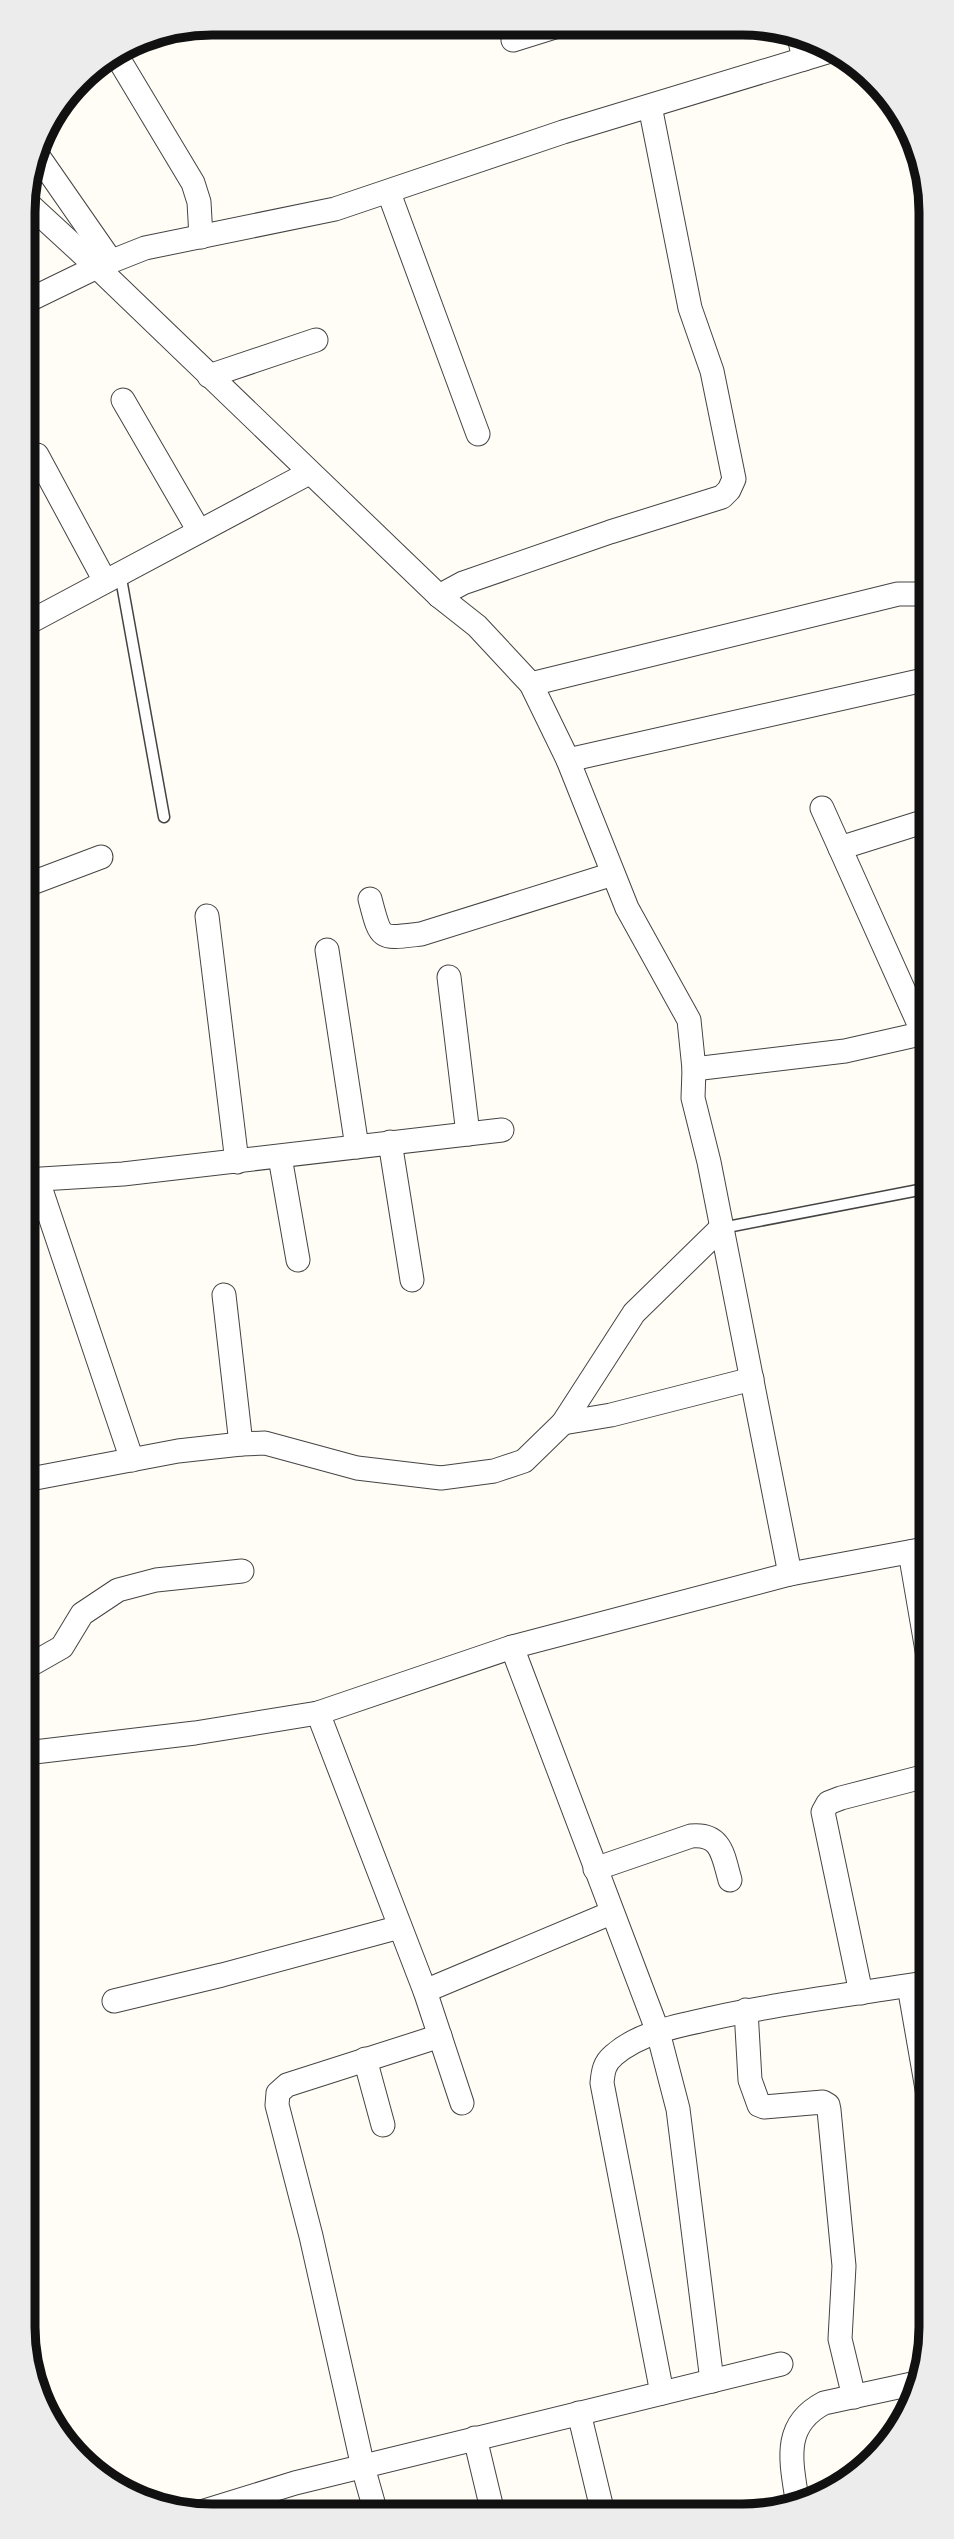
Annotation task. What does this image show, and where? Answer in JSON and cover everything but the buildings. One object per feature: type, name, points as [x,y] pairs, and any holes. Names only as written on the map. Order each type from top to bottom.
[{"type":"street","points":[[513,40],[529,35]]},
{"type":"street","points":[[35,297],[104,264],[145,248],[335,209],[444,171],[650,106],[802,48]]},
{"type":"street","points":[[120,61],[193,183],[199,202],[201,237]]},
{"type":"street","points":[[439,596],[463,583],[610,532],[722,498],[734,479],[712,371],[690,308],[650,106]]},
{"type":"street","points":[[42,163],[104,264]]},
{"type":"street","points":[[389,192],[478,434]]},
{"type":"street","points":[[35,209],[104,264],[209,376],[439,596],[477,626],[531,684],[568,760],[626,908],[689,1020],[694,1069],[693,1098],[790,1574]]},
{"type":"street","points":[[209,376],[316,340]]},
{"type":"street","points":[[123,400],[199,531]]},
{"type":"street","points":[[37,455],[113,577]]},
{"type":"street","points":[[35,619],[309,472]]},
{"type":"street","points":[[531,684],[898,594],[919,594]]},
{"type":"street","points":[[568,760],[919,681]]},
{"type":"street","points":[[822,808],[919,1018]]},
{"type":"street","points":[[840,848],[919,823]]},
{"type":"street","points":[[35,882],[101,857]]},
{"type":"street","points":[[370,899],[377,926],[382,934],[389,938],[421,934],[613,874]]},
{"type":"street","points":[[207,916],[237,1162]]},
{"type":"street","points":[[327,950],[357,1147]]},
{"type":"street","points":[[449,977],[468,1134]]},
{"type":"street","points":[[694,1069],[845,1051],[919,1035]]},
{"type":"street","points":[[35,1180],[237,1162],[502,1130]]},
{"type":"street","points":[[390,1142],[412,1280]]},
{"type":"street","points":[[280,1157],[298,1260]]},
{"type":"street","points":[[35,1188],[132,1460]]},
{"type":"street","points":[[35,1478],[178,1451],[265,1443],[357,1468],[441,1478],[494,1471],[524,1461],[563,1423],[634,1313],[721,1228]]},
{"type":"street","points":[[224,1295],[242,1444]]},
{"type":"street","points":[[563,1423],[611,1415],[752,1379]]},
{"type":"street","points":[[35,1752],[195,1733],[318,1713],[512,1647],[790,1574],[919,1550]]},
{"type":"street","points":[[35,1662],[62,1647],[82,1614],[118,1590],[156,1580],[242,1571]]},
{"type":"street","points":[[512,1647],[658,2032],[678,2109],[712,2381]]},
{"type":"street","points":[[318,1713],[425,1991],[461,2103]]},
{"type":"street","points":[[861,1993],[823,1812],[828,1803],[841,1798],[919,1778]]},
{"type":"street","points":[[595,1869],[691,1836],[704,1835],[713,1839],[721,1850],[730,1880]]},
{"type":"street","points":[[425,1991],[611,1913]]},
{"type":"street","points":[[114,2001],[400,1927]]},
{"type":"street","points":[[662,2393],[602,2083],[603,2067],[613,2055],[634,2042],[673,2026],[746,2010],[919,1984]]},
{"type":"street","points":[[746,2010],[750,2080],[760,2105],[764,2107],[823,2102],[828,2105],[844,2266],[840,2339],[854,2397]]},
{"type":"street","points":[[373,2504],[311,2236],[277,2105],[278,2093],[287,2085],[440,2036]]},
{"type":"street","points":[[365,2059],[383,2125]]},
{"type":"street","points":[[227,2504],[295,2483],[781,2364]]},
{"type":"street","points":[[797,2495],[792,2442],[799,2422],[810,2410],[824,2403],[909,2385]]},
{"type":"street","points":[[579,2413],[601,2504]]},
{"type":"street","points":[[475,2438],[491,2504]]},
{"type":"lane","points":[[113,577],[164,817]]},
{"type":"lane","points":[[721,1228],[919,1190]]}]
